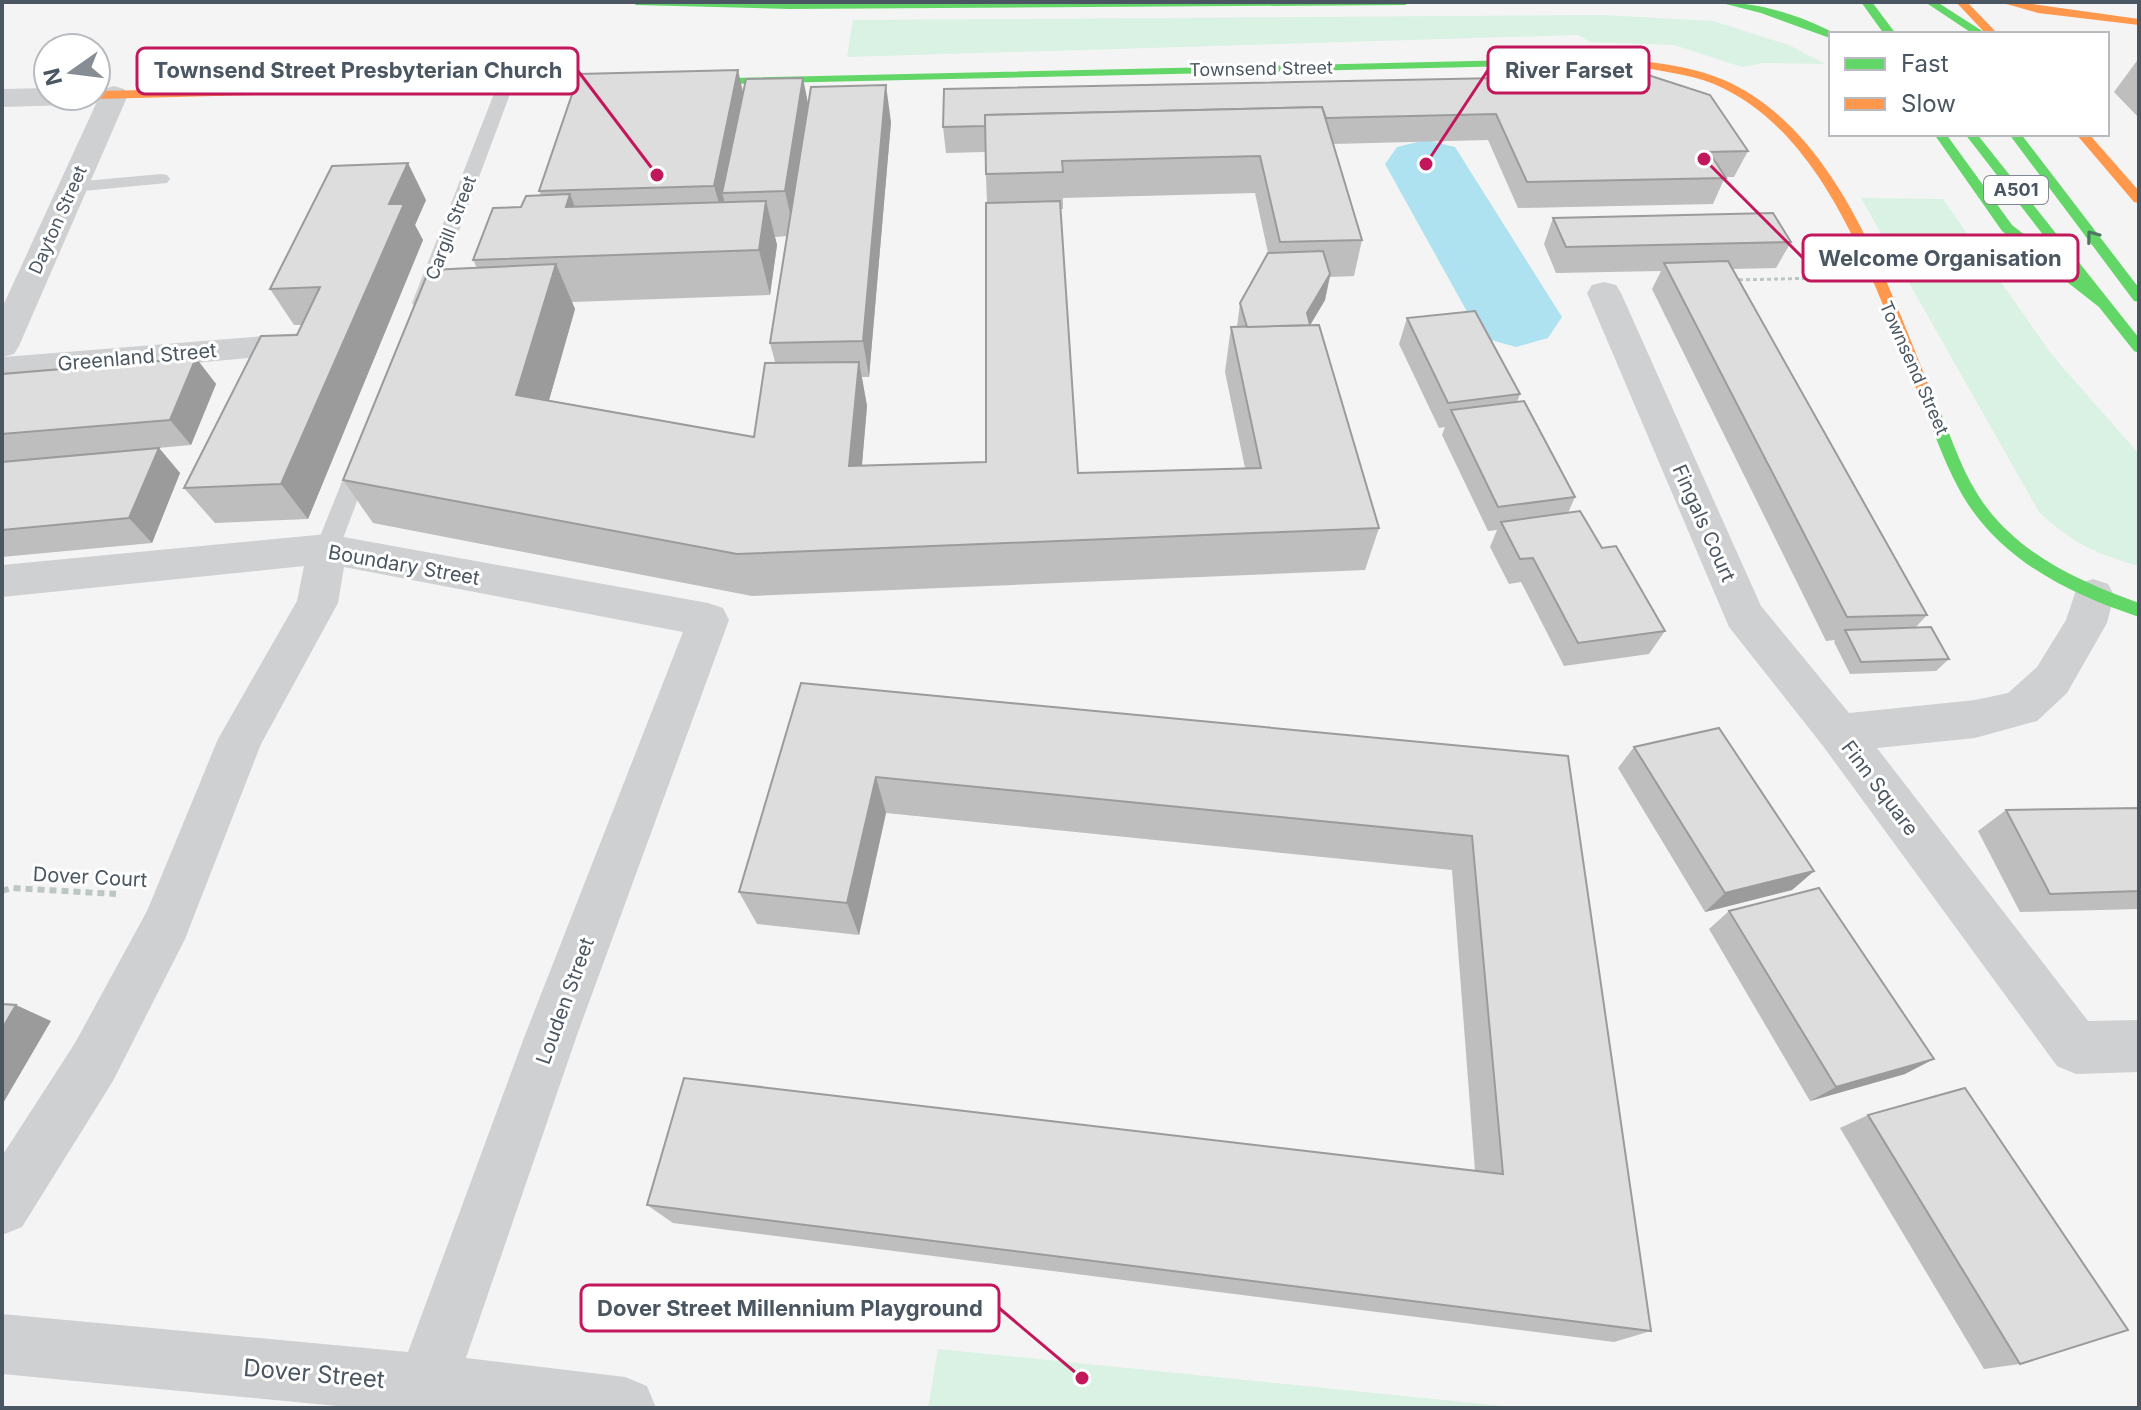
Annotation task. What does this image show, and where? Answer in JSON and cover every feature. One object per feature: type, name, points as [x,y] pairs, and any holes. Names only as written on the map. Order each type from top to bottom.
[{"type":"main road","points":[[636,2],[805,6],[1405,2]]},
{"type":"main road","points":[[1723,2],[1764,10],[1829,34]]},
{"type":"main road","points":[[1866,2],[1888,32]]},
{"type":"main road","points":[[1918,2],[1931,23]]},
{"type":"main road","points":[[1930,2],[1978,32]]},
{"type":"main road","points":[[1961,2],[1990,32]]},
{"type":"main road","points":[[2004,2],[2038,10],[2139,23]]},
{"type":"main road","points":[[2074,31],[2139,23]]},
{"type":"main road","name":"Townsend Street","points":[[112,95],[1605,61],[1655,65],[1693,73],[1729,87],[1758,105],[1813,158],[1842,205],[1972,499],[1990,526],[2017,552],[2093,595],[2139,610]]},
{"type":"main road","points":[[1941,136],[2007,228],[2107,306]]},
{"type":"main road","name":"A501","points":[[1973,136],[2139,348]]},
{"type":"main road","points":[[2017,136],[2139,298]]},
{"type":"main road","points":[[2084,136],[2139,199]]},
{"type":"street","points":[[2,98],[32,97]]},
{"type":"street","name":"Dayton Street","points":[[2,346],[73,187],[99,112]]},
{"type":"street","name":"Fingals Court","points":[[1604,293],[1744,615],[1839,733]]},
{"type":"street","name":"Greenland Street","points":[[2,369],[277,355]]},
{"type":"street","points":[[2,1207],[94,1062],[167,923],[240,739],[317,603],[327,549]]},
{"type":"street","name":"Boundary Street","points":[[2,581],[327,549],[708,620]]},
{"type":"street","name":"Finn Square","points":[[1839,733],[1975,719],[2021,708],[2052,680],[2086,623],[2093,595]]},
{"type":"street","name":"Louden Street","points":[[427,1384],[551,1035],[708,620]]},
{"type":"street","name":"Finn Square","points":[[1839,733],[2076,1048],[2139,1046]]},
{"type":"street","name":"Dover Street","points":[[2,1344],[427,1384],[619,1408]]},
{"type":"lane","name":"Cargill Street","points":[[416,319],[505,86]]},
{"type":"lane","points":[[73,187],[161,179]]},
{"type":"lane","points":[[327,549],[370,437]]},
{"type":"path","points":[[1722,281],[1874,277]]},
{"type":"path","name":"Dover Court","points":[[2,891],[12,888],[177,897]]},
{"type":"green space","points":[[1604,15],[1713,21],[1789,45],[1825,64],[1763,63],[1742,67],[1674,45],[1590,42],[1578,35],[847,57],[853,20]]},
{"type":"green space","points":[[1861,198],[1943,199],[2052,355],[2139,454],[2139,566],[2085,546],[2062,532],[2039,512]]},
{"type":"green space","points":[[938,1349],[1523,1408],[928,1408]]},
{"type":"building","points":[[738,70],[714,186],[539,191],[579,74]]},
{"type":"building","points":[[1648,75],[1710,95],[1748,151],[1709,152],[1726,178],[1527,182],[1496,114],[1326,118],[1322,107],[985,115],[985,126],[943,127],[944,89]]},
{"type":"building","points":[[803,78],[785,191],[722,193],[746,79]]},
{"type":"building","points":[[886,85],[863,341],[770,343],[811,87]]},
{"type":"building","points":[[1322,107],[1362,240],[1280,242],[1260,156],[1062,161],[1063,172],[986,174],[985,115]]},
{"type":"building","points":[[408,163],[389,204],[404,204],[281,484],[184,488],[261,336],[297,335],[320,287],[270,289],[332,166]]},
{"type":"building","points":[[570,194],[566,207],[766,201],[759,250],[473,260],[493,208],[521,207],[526,196]]},
{"type":"building","points":[[1060,201],[1078,473],[1261,468],[1231,327],[1319,325],[1379,528],[737,554],[343,480],[429,270],[556,264],[516,395],[754,437],[765,363],[859,362],[849,466],[986,462],[986,203]]},
{"type":"building","points":[[1773,213],[1791,242],[1566,247],[1553,218]]},
{"type":"building","points":[[1323,251],[1330,274],[1307,313],[1310,325],[1247,327],[1240,303],[1268,253]]},
{"type":"building","points":[[1728,261],[1927,615],[1847,617],[1664,263]]},
{"type":"building","points":[[1475,311],[1520,394],[1448,403],[1407,318]]},
{"type":"building","points":[[196,358],[170,420],[2,434],[2,374]]},
{"type":"building","points":[[1524,401],[1575,497],[1498,507],[1451,410]]},
{"type":"building","points":[[159,448],[129,518],[2,530],[2,462]]},
{"type":"building","points":[[1580,511],[1602,548],[1616,546],[1665,631],[1578,643],[1533,558],[1520,559],[1501,522]]},
{"type":"building","points":[[1931,627],[1949,659],[1861,662],[1845,630]]},
{"type":"building","points":[[801,683],[1568,756],[1651,1331],[647,1205],[684,1078],[1503,1174],[1472,836],[876,777],[847,903],[739,892]]},
{"type":"building","points":[[1719,728],[1814,871],[1725,893],[1634,747]]},
{"type":"building","points":[[2139,808],[2139,891],[2050,894],[2006,810]]},
{"type":"building","points":[[1819,888],[1934,1059],[1836,1087],[1729,911]]},
{"type":"building","points":[[2,1004],[16,1005],[2,1029]]},
{"type":"building","points":[[1965,1088],[2128,1330],[2020,1364],[1868,1115]]},
{"type":"waterway","points":[[1426,164],[1516,317]]},
{"type":"traffic: fast","points":[[636,2],[789,6],[1405,2]]},
{"type":"traffic: fast","points":[[1723,2],[1764,10],[1829,34]]},
{"type":"traffic: fast","points":[[1866,2],[1888,32]]},
{"type":"traffic: fast","points":[[1930,2],[1978,32]]},
{"type":"traffic: fast","points":[[603,84],[1605,61],[1641,64]]},
{"type":"traffic: fast","points":[[1941,136],[2007,228],[2107,306]]},
{"type":"traffic: fast","points":[[1973,136],[2139,348]]},
{"type":"traffic: fast","points":[[2017,136],[2139,298]]},
{"type":"traffic: fast","points":[[1925,393],[1966,488],[1988,521],[2005,539],[2046,569],[2092,592],[2139,610]]},
{"type":"traffic: slow","points":[[1961,2],[1990,32]]},
{"type":"traffic: slow","points":[[2004,2],[2038,10],[2139,22]]},
{"type":"traffic: slow","points":[[1641,64],[1675,69],[1729,87],[1767,112],[1800,144],[1851,222],[1872,264],[1925,393]]},
{"type":"traffic: slow","points":[[112,95],[603,84]]},
{"type":"traffic: slow","points":[[2084,136],[2139,199]]},
{"type":"place","name":"Welcome Organisation","points":[[1704,159]]},
{"type":"place","name":"River Farset","points":[[1426,164]]},
{"type":"place","name":"Townsend Street Presbyterian Church","points":[[657,175]]},
{"type":"place","name":"Dover Street Millennium Playground","points":[[1082,1378]]}]
